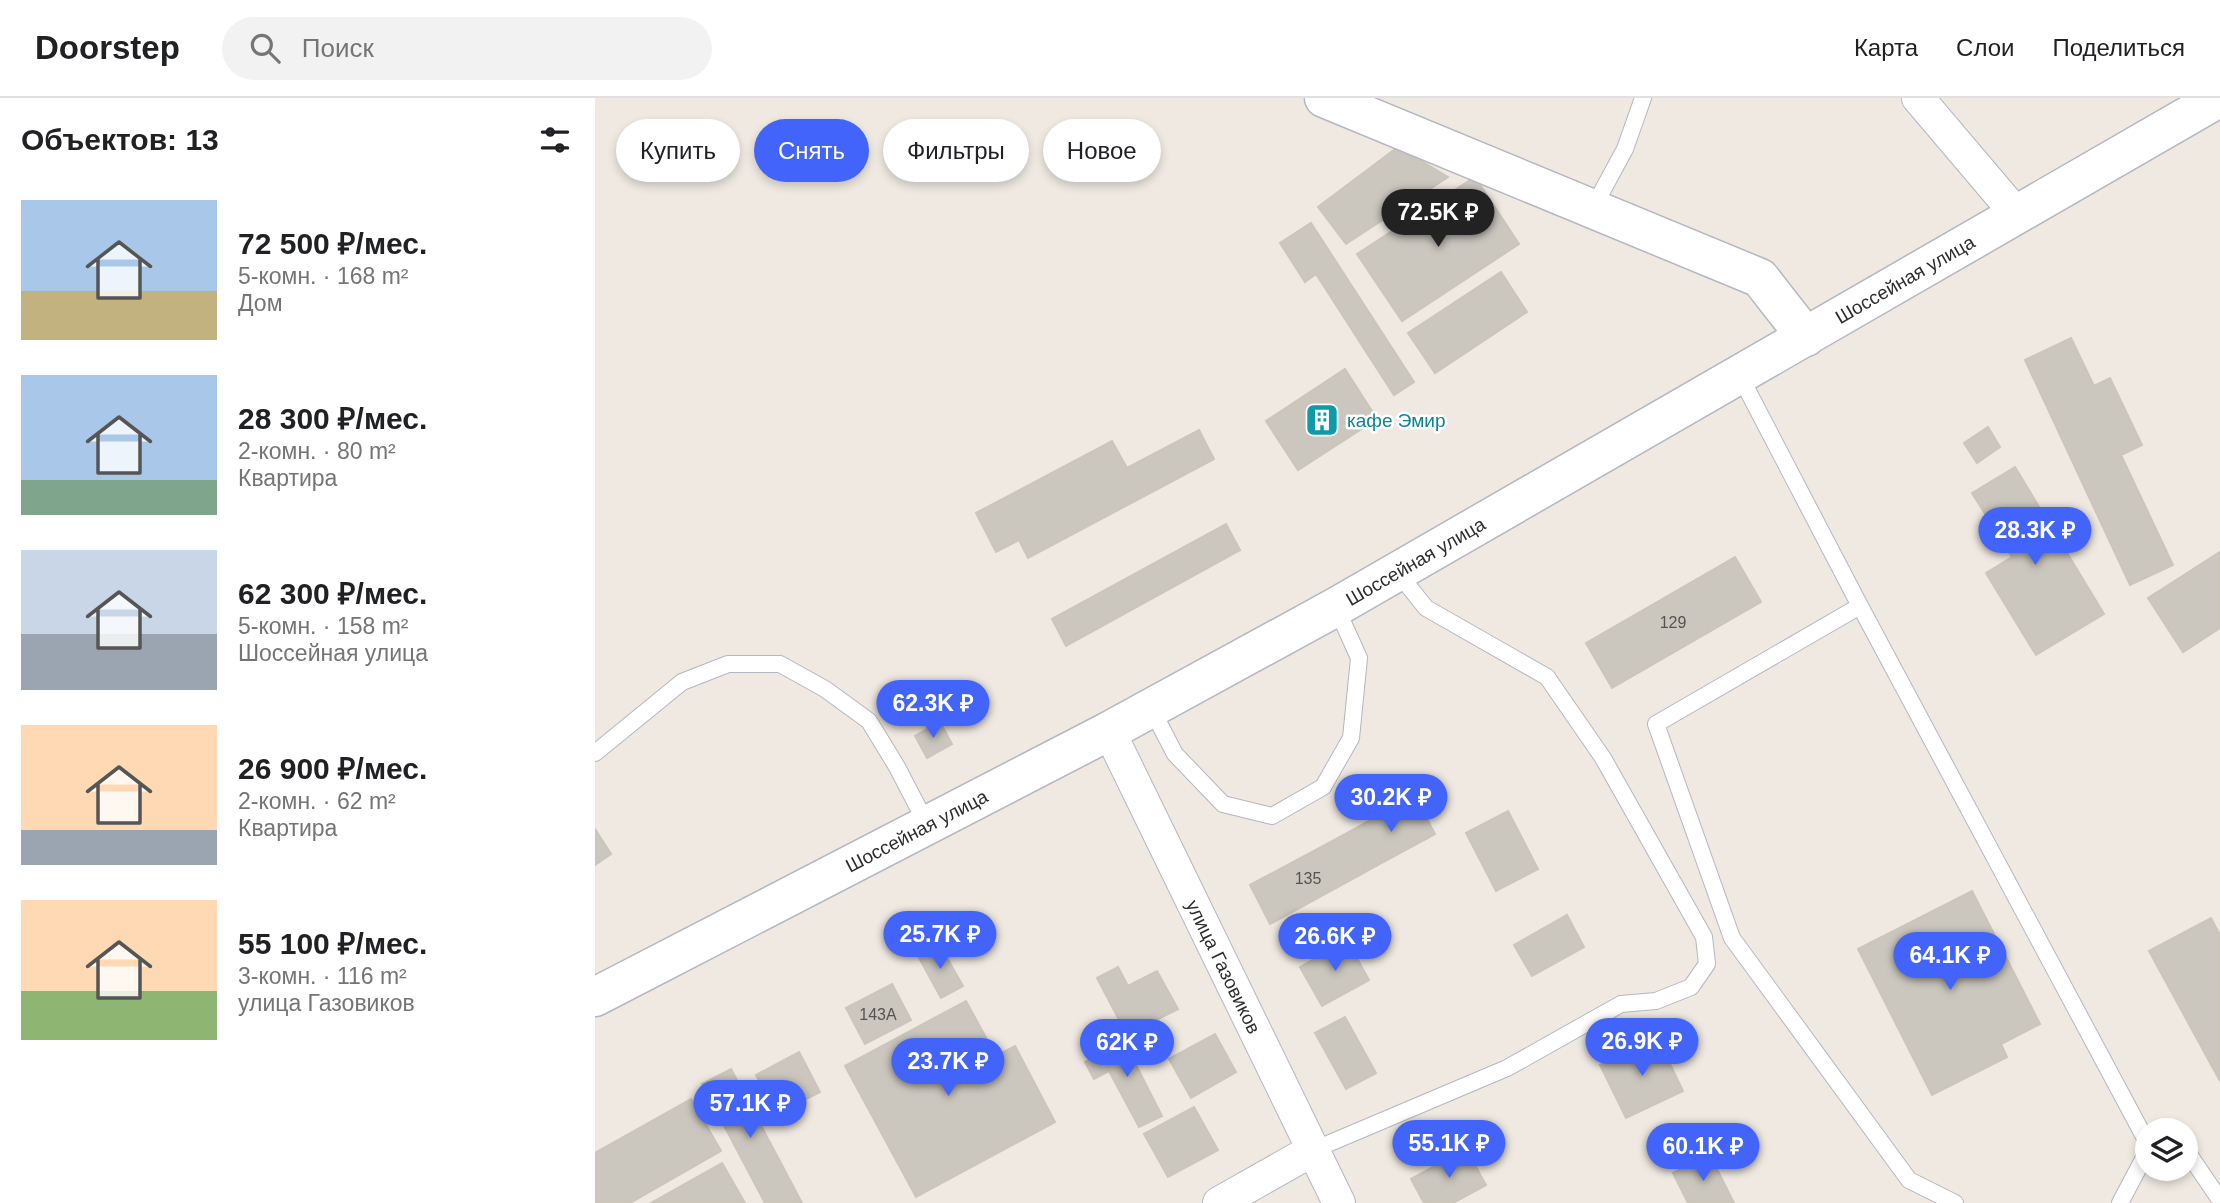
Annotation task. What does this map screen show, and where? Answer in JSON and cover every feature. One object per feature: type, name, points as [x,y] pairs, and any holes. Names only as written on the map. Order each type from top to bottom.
[{"type":"main road","points":[[1324,98],[1760,278],[1802,332]]},
{"type":"main road","name":"Шоссейная улица","points":[[595,986],[923,817],[1107,726],[1151,708],[1398,573],[1740,376],[1802,332],[2008,204],[2193,98]]},
{"type":"main road","name":"Шоссейная улица","points":[[595,997],[1107,726],[2219,98]]},
{"type":"street","points":[[1918,98],[2008,204]]},
{"type":"street","name":"улица Газовиков","points":[[1107,726],[1311,1151],[1339,1203]]},
{"type":"street","points":[[1219,1203],[1311,1151]]},
{"type":"lane","points":[[1593,208],[1625,149],[1643,98]]},
{"type":"lane","points":[[1740,376],[2135,1120]]},
{"type":"lane","points":[[1311,1151],[1507,1069],[1621,1004],[1656,1001],[1691,987],[1707,964],[1704,937],[1603,758],[1547,677],[1426,608],[1398,573]]},
{"type":"lane","points":[[1860,606],[1656,724],[1732,938],[1909,1180],[1955,1203]]},
{"type":"lane","points":[[1151,708],[1175,754],[1223,804],[1272,816],[1323,787],[1351,738],[1359,658],[1336,607]]},
{"type":"lane","points":[[595,753],[682,682],[728,664],[780,664],[825,689],[869,722],[897,767],[923,817]]},
{"type":"lane","points":[[2198,1168],[2220,1200]]},
{"type":"lane","points":[[2120,1203],[2135,1175]]},
{"type":"building","points":[[1398,147],[1448,177],[1346,244],[1318,207]]},
{"type":"building","points":[[1475,177],[1519,244],[1402,321],[1357,254]]},
{"type":"building","points":[[1311,223],[1414,382],[1394,395],[1316,274],[1305,282],[1280,243]]},
{"type":"building","points":[[1501,272],[1527,312],[1435,373],[1408,333]]},
{"type":"building","points":[[2071,338],[2094,386],[2110,378],[2142,445],[2121,455],[2173,565],[2130,585],[2025,360]]},
{"type":"building","name":"кафе Эмир","points":[[1345,369],[1377,419],[1298,470],[1266,421]]},
{"type":"building","points":[[1988,427],[2000,447],[1977,463],[1964,443]]},
{"type":"building","points":[[1199,430],[1214,459],[1028,558],[1019,540],[996,552],[976,513],[1112,441],[1127,468]]},
{"type":"building","points":[[2015,467],[2104,614],[2036,655],[1986,573],[2012,557],[1972,493]]},
{"type":"building","points":[[1226,524],[1240,550],[1066,646],[1052,619]]},
{"type":"building","points":[[2220,552],[2220,628],[2183,652],[2148,598]]},
{"type":"building","points":[[1735,557],[1761,602],[1612,688],[1586,643]]},
{"type":"building","points":[[940,722],[952,744],[927,758],[915,736]]},
{"type":"building","points":[[1415,796],[1435,834],[1367,871],[1347,833]]},
{"type":"building","points":[[1508,811],[1538,869],[1496,891],[1466,833]]},
{"type":"building","points":[[595,829],[611,854],[595,865]]},
{"type":"building","points":[[1347,833],[1367,871],[1270,924],[1250,885]]},
{"type":"building","points":[[1972,891],[2040,1024],[2001,1044],[2007,1057],[1932,1095],[1858,949]]},
{"type":"building","points":[[1567,915],[1584,947],[1532,976],[1514,945]]},
{"type":"building","points":[[2211,918],[2220,935],[2220,1081],[2149,951]]},
{"type":"building","points":[[1347,940],[1369,980],[1322,1006],[1300,967]]},
{"type":"building","points":[[939,944],[963,986],[941,998],[918,956]]},
{"type":"building","points":[[1118,967],[1128,986],[1157,971],[1178,1009],[1127,1035],[1097,978]]},
{"type":"building","points":[[892,984],[911,1020],[865,1044],[846,1008]]},
{"type":"building","points":[[966,1001],[996,1056],[1015,1046],[1055,1122],[916,1197],[845,1066]]},
{"type":"building","points":[[1345,1017],[1376,1073],[1346,1089],[1315,1033]]},
{"type":"building","points":[[1215,1034],[1236,1072],[1191,1098],[1169,1059]]},
{"type":"building","points":[[1137,1035],[1145,1053],[1133,1059],[1162,1116],[1139,1127],[1109,1071],[1094,1079],[1085,1062]]},
{"type":"building","points":[[1657,1037],[1683,1091],[1626,1118],[1600,1065]]},
{"type":"building","points":[[799,1052],[820,1092],[776,1114],[756,1075]]},
{"type":"building","points":[[731,1069],[802,1203],[765,1203],[702,1084]]},
{"type":"building","points":[[691,1099],[721,1151],[630,1203],[595,1203],[595,1153]]},
{"type":"building","points":[[1194,1107],[1218,1150],[1168,1177],[1144,1134]]},
{"type":"building","points":[[1466,1149],[1486,1185],[1453,1203],[1424,1203],[1411,1179]]},
{"type":"building","points":[[1710,1155],[1734,1203],[1688,1203],[1673,1173]]},
{"type":"building","points":[[722,1163],[745,1203],[651,1203]]},
{"type":"place","name":"кафе Эмир","points":[[1322,420]]}]
